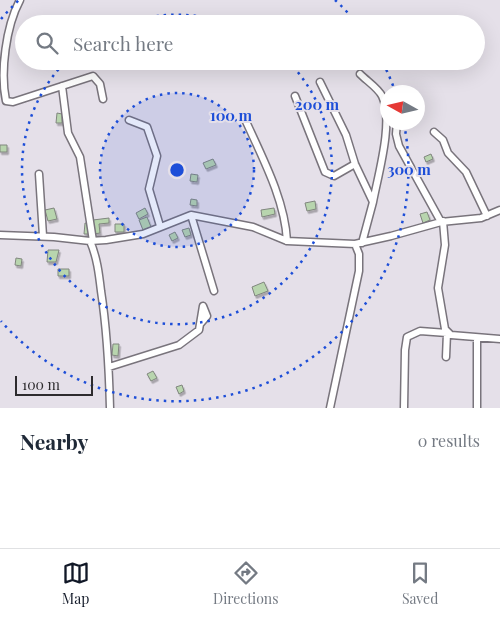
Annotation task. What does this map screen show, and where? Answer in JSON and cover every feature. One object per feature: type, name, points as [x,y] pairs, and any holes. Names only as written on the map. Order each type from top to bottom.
[{"type":"street","points":[[20,0],[7,32],[4,68],[6,100],[13,102],[94,76],[100,84],[103,99]]},
{"type":"street","points":[[360,74],[382,95],[385,109],[383,142],[373,202],[362,243]]},
{"type":"street","points":[[320,82],[346,135],[355,164],[373,202]]},
{"type":"street","points":[[62,86],[68,133],[80,157],[92,241],[98,265],[109,367],[110,408]]},
{"type":"street","points":[[295,96],[325,172],[334,176],[355,164]]},
{"type":"street","points":[[244,117],[275,193],[284,220],[287,241]]},
{"type":"street","points":[[129,120],[147,128],[156,151],[157,164],[149,190],[160,226]]},
{"type":"street","points":[[395,130],[399,146],[442,221],[445,245],[438,298],[447,334],[446,358]]},
{"type":"street","points":[[434,132],[443,140],[448,153],[466,172],[487,216]]},
{"type":"street","points":[[39,174],[43,236]]},
{"type":"street","points":[[0,236],[43,236],[92,241],[131,237],[191,215],[253,227],[287,241],[355,244],[442,221],[487,216],[500,210]]},
{"type":"street","points":[[191,215],[214,291]]},
{"type":"street","points":[[330,408],[359,271],[359,254],[355,244]]},
{"type":"street","points":[[109,367],[186,341],[199,330],[200,323]]},
{"type":"street","points":[[404,408],[407,337],[420,331],[500,339]]},
{"type":"street","points":[[477,338],[477,408]]},
{"type":"building","points":[[57,113],[62,114],[62,123],[56,123]]},
{"type":"building","points":[[0,145],[7,145],[7,152],[0,152]]},
{"type":"building","points":[[431,154],[433,159],[426,162],[424,157]]},
{"type":"building","points":[[213,159],[216,165],[206,169],[203,163]]},
{"type":"building","points":[[191,174],[198,175],[197,182],[190,181]]},
{"type":"building","points":[[191,199],[197,200],[197,206],[190,205]]},
{"type":"building","points":[[315,201],[316,209],[307,211],[305,203]]},
{"type":"building","points":[[54,208],[57,219],[48,221],[45,210]]},
{"type":"building","points":[[145,208],[148,214],[139,219],[136,213]]},
{"type":"building","points":[[274,208],[275,214],[262,217],[261,210]]},
{"type":"building","points":[[427,212],[430,220],[423,223],[420,214]]},
{"type":"building","points":[[147,217],[151,227],[143,230],[139,220]]},
{"type":"building","points":[[109,218],[109,223],[99,224],[100,233],[94,234],[93,220]]},
{"type":"building","points":[[85,223],[90,224],[89,234],[84,234]]},
{"type":"building","points":[[115,224],[124,224],[124,232],[115,232]]},
{"type":"building","points":[[189,228],[191,235],[185,237],[182,230]]},
{"type":"building","points":[[175,232],[178,238],[172,241],[169,235]]},
{"type":"building","points":[[48,250],[59,250],[56,262],[47,262]]},
{"type":"building","points":[[16,258],[22,259],[21,266],[15,265]]},
{"type":"building","points":[[58,269],[69,269],[69,276],[58,276]]},
{"type":"building","points":[[264,282],[268,291],[255,296],[252,287]]},
{"type":"building","points":[[113,344],[119,344],[118,356],[112,355]]},
{"type":"building","points":[[153,371],[157,378],[151,381],[147,374]]},
{"type":"building","points":[[182,385],[184,391],[179,394],[176,387]]}]
